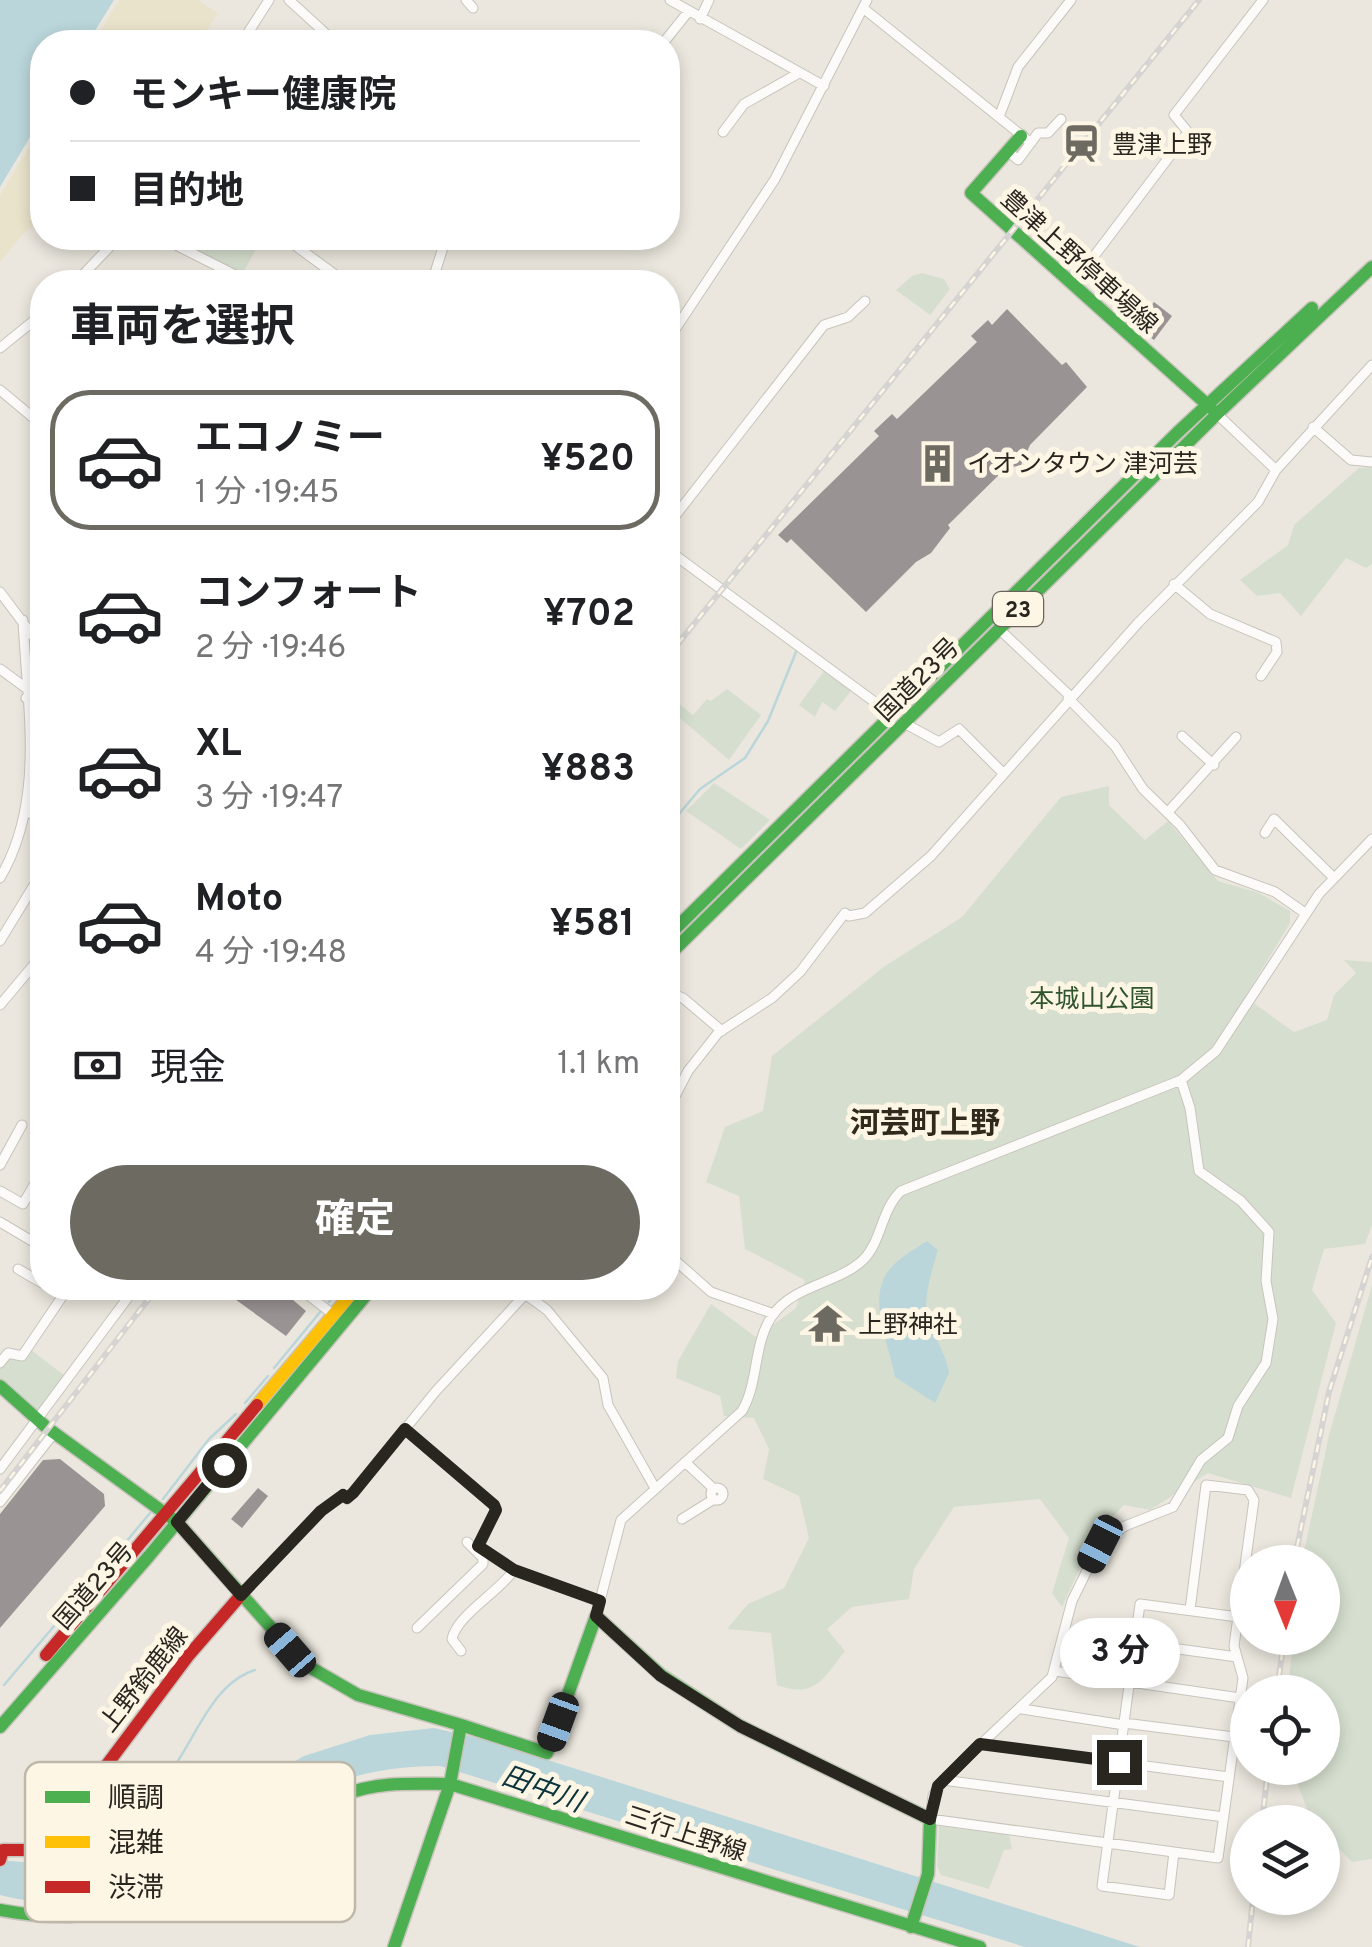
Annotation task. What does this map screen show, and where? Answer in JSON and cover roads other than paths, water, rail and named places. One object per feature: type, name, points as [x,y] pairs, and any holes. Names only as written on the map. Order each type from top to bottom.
[{"type":"main road","name":"豊津上野停車場線","points":[[1026,140],[1009,152],[971,193],[1007,230],[1212,409]]},
{"type":"main road","name":"国道23号","points":[[680,924],[1372,252]]},
{"type":"main road","name":"国道23号","points":[[680,944],[905,724],[1212,409],[1372,267]]},
{"type":"main road","name":"国道23号","points":[[0,1727],[346,1300]]},
{"type":"main road","name":"国道23号","points":[[0,1709],[362,1300]]},
{"type":"main road","points":[[0,1386],[54,1433],[172,1518],[296,1655],[340,1686],[380,1703],[547,1753],[596,1616],[661,1676],[726,1718],[930,1819],[927,1876],[912,1924]]},
{"type":"main road","name":"上野鈴鹿線","points":[[109,1762],[189,1654],[241,1595]]},
{"type":"main road","points":[[394,1947],[451,1779],[461,1728]]},
{"type":"main road","name":"三行上野線","points":[[355,1793],[386,1784],[451,1779],[980,1947]]},
{"type":"main road","name":"三行上野線","points":[[0,1910],[25,1915]]},
{"type":"street","points":[[250,30],[269,0]]},
{"type":"street","points":[[289,0],[322,30]]},
{"type":"street","points":[[670,0],[824,86]]},
{"type":"street","points":[[700,19],[709,0]]},
{"type":"street","points":[[998,117],[1018,67],[1071,0]]},
{"type":"street","points":[[1072,284],[1188,132],[1174,114],[1263,0]]},
{"type":"street","points":[[680,322],[775,179],[863,3],[1026,140],[1038,132],[1048,133],[1061,119]]},
{"type":"street","points":[[674,30],[688,12]]},
{"type":"street","points":[[723,132],[744,104],[800,73]]},
{"type":"street","points":[[87,270],[107,250]]},
{"type":"street","points":[[186,250],[226,270]]},
{"type":"street","points":[[301,250],[329,270]]},
{"type":"street","points":[[680,510],[824,324],[848,317],[865,301]]},
{"type":"street","points":[[0,348],[30,324]]},
{"type":"street","points":[[680,1086],[722,1031],[791,980],[820,949],[845,913],[862,914],[901,884],[1174,584],[1258,502],[1276,470],[1372,365]]},
{"type":"street","points":[[0,390],[30,415]]},
{"type":"street","points":[[1212,409],[1276,470]]},
{"type":"street","points":[[1313,427],[1350,460],[1372,462]]},
{"type":"street","points":[[680,559],[905,724],[942,742],[959,730],[1004,773]]},
{"type":"street","points":[[1174,584],[1210,614],[1276,642],[1276,652],[1262,676]]},
{"type":"street","points":[[0,592],[30,630]]},
{"type":"street","points":[[0,878],[16,851],[30,784],[23,620]]},
{"type":"street","points":[[998,629],[1115,746],[1143,790],[1168,812],[1219,873],[1275,892],[1306,913]]},
{"type":"street","points":[[0,669],[30,693]]},
{"type":"street","points":[[1182,736],[1214,764]]},
{"type":"street","points":[[1168,812],[1236,736]]},
{"type":"street","points":[[1264,834],[1274,820],[1333,876]]},
{"type":"street","points":[[596,1616],[618,1526],[630,1509],[745,1406],[764,1332],[774,1314],[799,1293],[861,1262],[871,1249],[890,1203],[901,1191],[1181,1080],[1216,1050],[1333,876],[1372,839]]},
{"type":"street","points":[[0,941],[30,892]]},
{"type":"street","points":[[0,1005],[30,969]]},
{"type":"street","points":[[680,997],[722,1031]]},
{"type":"street","points":[[1181,1080],[1199,1171],[1242,1201],[1269,1232],[1266,1281],[1273,1320],[1266,1363],[1238,1406],[1228,1438],[1201,1460],[1173,1507],[1125,1526],[1100,1544],[1072,1601],[1055,1672],[1022,1709],[943,1780],[933,1796],[930,1819],[1218,1858],[1230,1769]]},
{"type":"street","points":[[0,1165],[22,1125]]},
{"type":"street","points":[[0,1192],[23,1204],[30,1193]]},
{"type":"street","points":[[0,1222],[30,1240]]},
{"type":"street","points":[[680,1265],[711,1292],[774,1314]]},
{"type":"street","points":[[18,1269],[30,1276]]},
{"type":"street","points":[[0,1363],[8,1352],[22,1356],[59,1300]]},
{"type":"street","points":[[0,1469],[126,1300]]},
{"type":"street","points":[[315,1300],[334,1314]]},
{"type":"street","points":[[241,1595],[321,1511],[343,1495],[347,1498],[353,1493],[520,1300]]},
{"type":"street","points":[[537,1300],[604,1378],[608,1405],[654,1488]]},
{"type":"street","points":[[405,1429],[494,1505],[496,1510],[478,1546],[514,1570],[600,1601]]},
{"type":"street","points":[[0,1502],[54,1433]]},
{"type":"street","points":[[682,1518],[720,1496],[684,1462]]},
{"type":"street","points":[[1190,1610],[1206,1485],[1248,1490],[1254,1500],[1248,1545]]},
{"type":"street","points":[[417,1628],[483,1564],[483,1558],[467,1542]]},
{"type":"street","points":[[460,1651],[452,1639],[457,1625],[497,1592],[514,1570]]},
{"type":"street","points":[[1174,1852],[1169,1896],[1102,1886],[1140,1604],[1230,1616]]},
{"type":"street","points":[[1135,1643],[1237,1657],[1242,1675]]},
{"type":"street","points":[[1055,1672],[1230,1697]]},
{"type":"street","points":[[1022,1709],[1230,1737]]},
{"type":"street","points":[[980,1744],[1229,1777]]},
{"type":"street","points":[[943,1780],[1224,1816]]},
{"type":"water","points":[[0,0],[114,0],[95,30],[30,30],[30,137],[0,187]]},
{"type":"water","points":[[927,1241],[938,1250],[926,1313],[949,1373],[935,1403],[895,1377],[879,1309],[882,1282],[889,1270]]},
{"type":"water","name":"田中川","points":[[434,1728],[478,1738],[1140,1947],[1025,1947],[440,1766],[406,1767],[355,1777],[355,1762],[294,1762],[370,1735]]},
{"type":"water","points":[[0,1860],[25,1862],[25,1899],[0,1895]]},
{"type":"waterway","points":[[680,813],[700,789],[745,758],[768,721],[796,652]]},
{"type":"waterway","points":[[274,1368],[321,1311]]},
{"type":"waterway","points":[[245,1403],[268,1376]]},
{"type":"waterway","points":[[163,1499],[209,1439],[236,1414]]},
{"type":"waterway","points":[[96,1578],[150,1513]]},
{"type":"waterway","points":[[4,1685],[88,1586]]},
{"type":"waterway","points":[[177,1762],[214,1701],[239,1677],[255,1670]]},
{"type":"railway","points":[[680,641],[1199,0]]},
{"type":"railway","points":[[1298,1545],[1329,1392],[1372,1257]]},
{"type":"railway","points":[[0,1491],[148,1300]]},
{"type":"railway","points":[[1279,1675],[1282,1655]]},
{"type":"railway","points":[[1264,1805],[1266,1785]]},
{"type":"railway","points":[[1248,1947],[1251,1915]]},
{"type":"place","name":"豊津上野","points":[[1082,144]]},
{"type":"place","name":"イオンタウン 津河芸","points":[[937,463]]},
{"type":"place","name":"上野神社","points":[[828,1324]]},
{"type":"district","name":"河芸町上野","points":[[925,1123]]},
{"type":"park label","name":"本城山公園","points":[[1092,998]]}]
